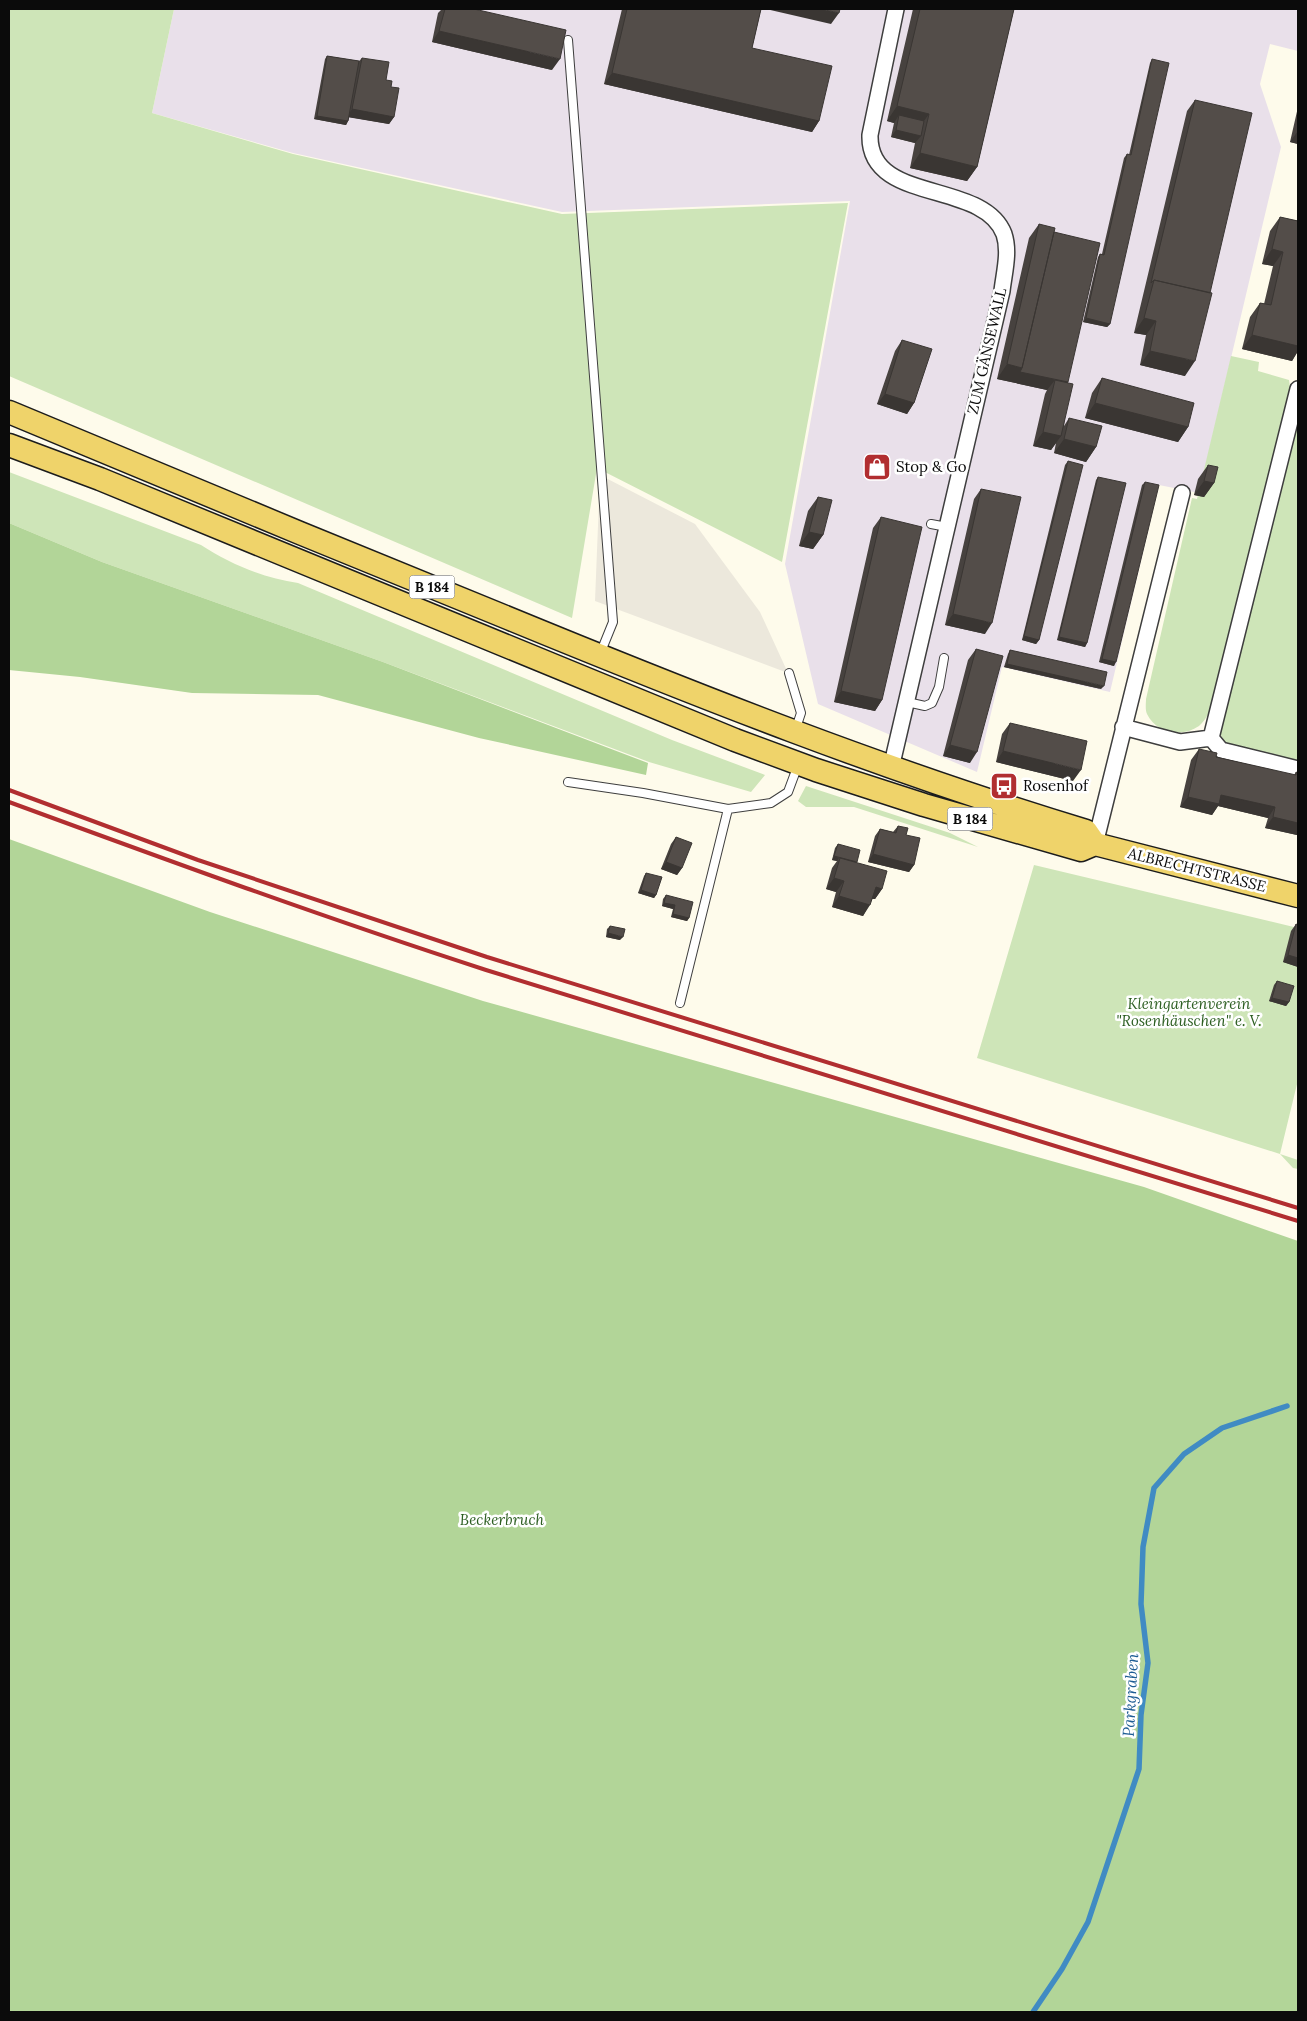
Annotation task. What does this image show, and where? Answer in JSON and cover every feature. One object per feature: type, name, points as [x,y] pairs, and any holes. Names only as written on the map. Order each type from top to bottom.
[{"type":"main road","name":"B 184","points":[[9,412],[170,481],[599,656],[794,733],[891,768]]},
{"type":"main road","name":"B 184","points":[[9,445],[100,479],[625,696],[799,764]]},
{"type":"main road","name":"ALBRECHTSTRASSE","points":[[799,764],[924,805],[1081,850],[1095,844],[1298,896]]},
{"type":"main road","name":"ALBRECHTSTRASSE","points":[[891,768],[960,792],[1086,831],[1095,844]]},
{"type":"street","name":"ZUM GÄNSEWALL","points":[[891,768],[1002,291],[1007,251],[1004,235],[998,222],[986,212],[973,205],[900,180],[886,172],[876,161],[870,146],[870,135],[896,9]]},
{"type":"street","points":[[1211,738],[1298,389]]},
{"type":"street","points":[[1095,844],[1182,493]]},
{"type":"street","points":[[1123,727],[1180,742],[1211,738]]},
{"type":"street","points":[[1211,738],[1220,750],[1298,769]]},
{"type":"lane","points":[[568,40],[612,622],[599,656]]},
{"type":"lane","points":[[931,524],[947,527]]},
{"type":"lane","points":[[907,702],[925,706],[932,703],[938,687],[944,658]]},
{"type":"lane","points":[[789,673],[801,713],[794,733]]},
{"type":"lane","points":[[568,782],[643,793],[728,809],[771,804],[788,792],[799,764]]},
{"type":"lane","points":[[680,1003],[728,809]]},
{"type":"shaded area","points":[[174,9],[1298,9],[1298,51],[1270,44],[1260,84],[1281,147],[1199,493],[1159,485],[1110,692],[1002,667],[977,772],[818,704],[785,564],[850,201],[562,212],[293,153],[152,113]]},
{"type":"shaded area","points":[[600,475],[695,524],[760,612],[788,673],[595,601]]},
{"type":"green space","points":[[9,9],[174,9],[152,113],[293,154],[562,214],[848,203],[782,562],[597,468],[572,618],[9,376]]},
{"type":"green space","points":[[1231,356],[1259,362],[1258,371],[1289,380],[1290,387],[1215,699],[1207,717],[1199,726],[1185,732],[1170,732],[1157,726],[1151,720],[1146,712],[1146,699],[1192,498],[1197,499]]},
{"type":"green space","points":[[1298,419],[1298,763],[1229,747],[1221,736],[1221,727]]},
{"type":"green space","points":[[9,472],[201,545],[248,569],[273,578],[298,583],[672,740],[765,775],[751,792],[649,762],[383,662],[102,562],[9,523]]},
{"type":"green space","points":[[9,523],[102,562],[383,662],[648,763],[646,775],[479,738],[318,695],[192,693],[80,677],[9,670]]},
{"type":"green space","points":[[806,786],[950,833],[978,847],[854,807],[806,807],[798,801]]},
{"type":"green space","name":"Beckerbruch","points":[[9,839],[210,912],[483,1001],[1144,1187],[1298,1241],[1298,2012],[9,2012]]},
{"type":"green space","name":"Kleingartenverein \"Rosenhäuschen\" e. V.","points":[[1034,865],[1298,928],[1298,1080],[1280,1154],[977,1058]]},
{"type":"green space","points":[[1280,1154],[1298,1160],[1298,1169],[1293,1168]]},
{"type":"building","points":[[445,9],[474,9],[566,30],[560,59],[439,31]]},
{"type":"building","points":[[627,9],[761,9],[752,48],[832,66],[819,121],[612,73]]},
{"type":"building","points":[[821,9],[840,9],[839,13]]},
{"type":"building","points":[[920,9],[1014,9],[977,167],[920,153],[929,114],[897,106]]},
{"type":"building","points":[[327,56],[359,61],[348,121],[317,116]]},
{"type":"building","points":[[362,58],[389,62],[386,80],[392,81],[391,87],[399,88],[394,117],[352,109]]},
{"type":"building","points":[[1152,59],[1169,63],[1110,324],[1086,318],[1100,254],[1104,255],[1127,154],[1131,155]]},
{"type":"building","points":[[1195,100],[1252,113],[1210,293],[1154,280],[1151,283]]},
{"type":"building","points":[[899,115],[924,121],[921,136],[896,130]]},
{"type":"building","points":[[1280,217],[1298,221],[1298,346],[1252,335],[1260,303],[1271,305],[1283,252],[1272,249]]},
{"type":"building","points":[[1039,224],[1055,228],[1022,368],[1007,364]]},
{"type":"building","points":[[1054,232],[1100,243],[1068,382],[1020,372]]},
{"type":"building","points":[[1154,280],[1212,293],[1195,361],[1150,351],[1156,321],[1144,318]]},
{"type":"building","points":[[902,340],[932,349],[914,403],[885,394]]},
{"type":"building","points":[[1102,378],[1194,403],[1188,427],[1095,403]]},
{"type":"building","points":[[1055,380],[1073,384],[1061,436],[1043,432]]},
{"type":"building","points":[[1069,418],[1102,426],[1096,447],[1064,439]]},
{"type":"building","points":[[1068,461],[1083,465],[1039,640],[1024,636]]},
{"type":"building","points":[[1208,465],[1218,467],[1214,483],[1204,481]]},
{"type":"building","points":[[1098,477],[1126,483],[1087,643],[1059,637]]},
{"type":"building","points":[[1145,482],[1159,485],[1116,662],[1102,659]]},
{"type":"building","points":[[981,489],[1021,497],[992,623],[953,614]]},
{"type":"building","points":[[818,497],[832,500],[823,535],[809,532]]},
{"type":"building","points":[[881,517],[922,527],[882,700],[841,691]]},
{"type":"building","points":[[976,649],[1003,656],[977,752],[950,745]]},
{"type":"building","points":[[1010,650],[1107,672],[1104,686],[1007,664]]},
{"type":"building","points":[[1010,723],[1087,741],[1081,770],[1003,751]]},
{"type":"building","points":[[1199,749],[1217,753],[1216,757],[1296,775],[1296,772],[1298,773],[1298,823],[1273,817],[1275,807],[1221,795],[1219,804],[1188,797]]},
{"type":"building","points":[[898,826],[908,828],[906,835],[920,838],[914,865],[873,854],[880,829],[896,833]]},
{"type":"building","points":[[676,837],[692,843],[682,868],[666,862]]},
{"type":"building","points":[[838,844],[860,850],[857,862],[834,856]]},
{"type":"building","points":[[840,858],[887,871],[882,889],[876,887],[870,905],[839,896],[844,881],[834,878]]},
{"type":"building","points":[[646,873],[662,877],[656,895],[641,890]]},
{"type":"building","points":[[666,895],[693,902],[689,918],[673,914],[675,905],[664,903]]},
{"type":"building","points":[[1296,924],[1298,925],[1298,958],[1288,955]]},
{"type":"building","points":[[610,926],[625,929],[623,937],[608,933]]},
{"type":"building","points":[[1277,981],[1294,986],[1289,1002],[1272,998]]},
{"type":"waterway","name":"Parkgraben","points":[[1033,2012],[1062,1969],[1088,1922],[1139,1769],[1141,1715],[1148,1663],[1141,1604],[1143,1547],[1154,1488],[1184,1454],[1222,1428],[1287,1406]]},
{"type":"railway","points":[[9,790],[198,860],[487,957],[1298,1208]]},
{"type":"railway","points":[[9,802],[306,909],[486,970],[1298,1221]]},
{"type":"place","name":"Stop & Go","points":[[877,467]]},
{"type":"place","name":"Rosenhof","points":[[1004,786]]}]
